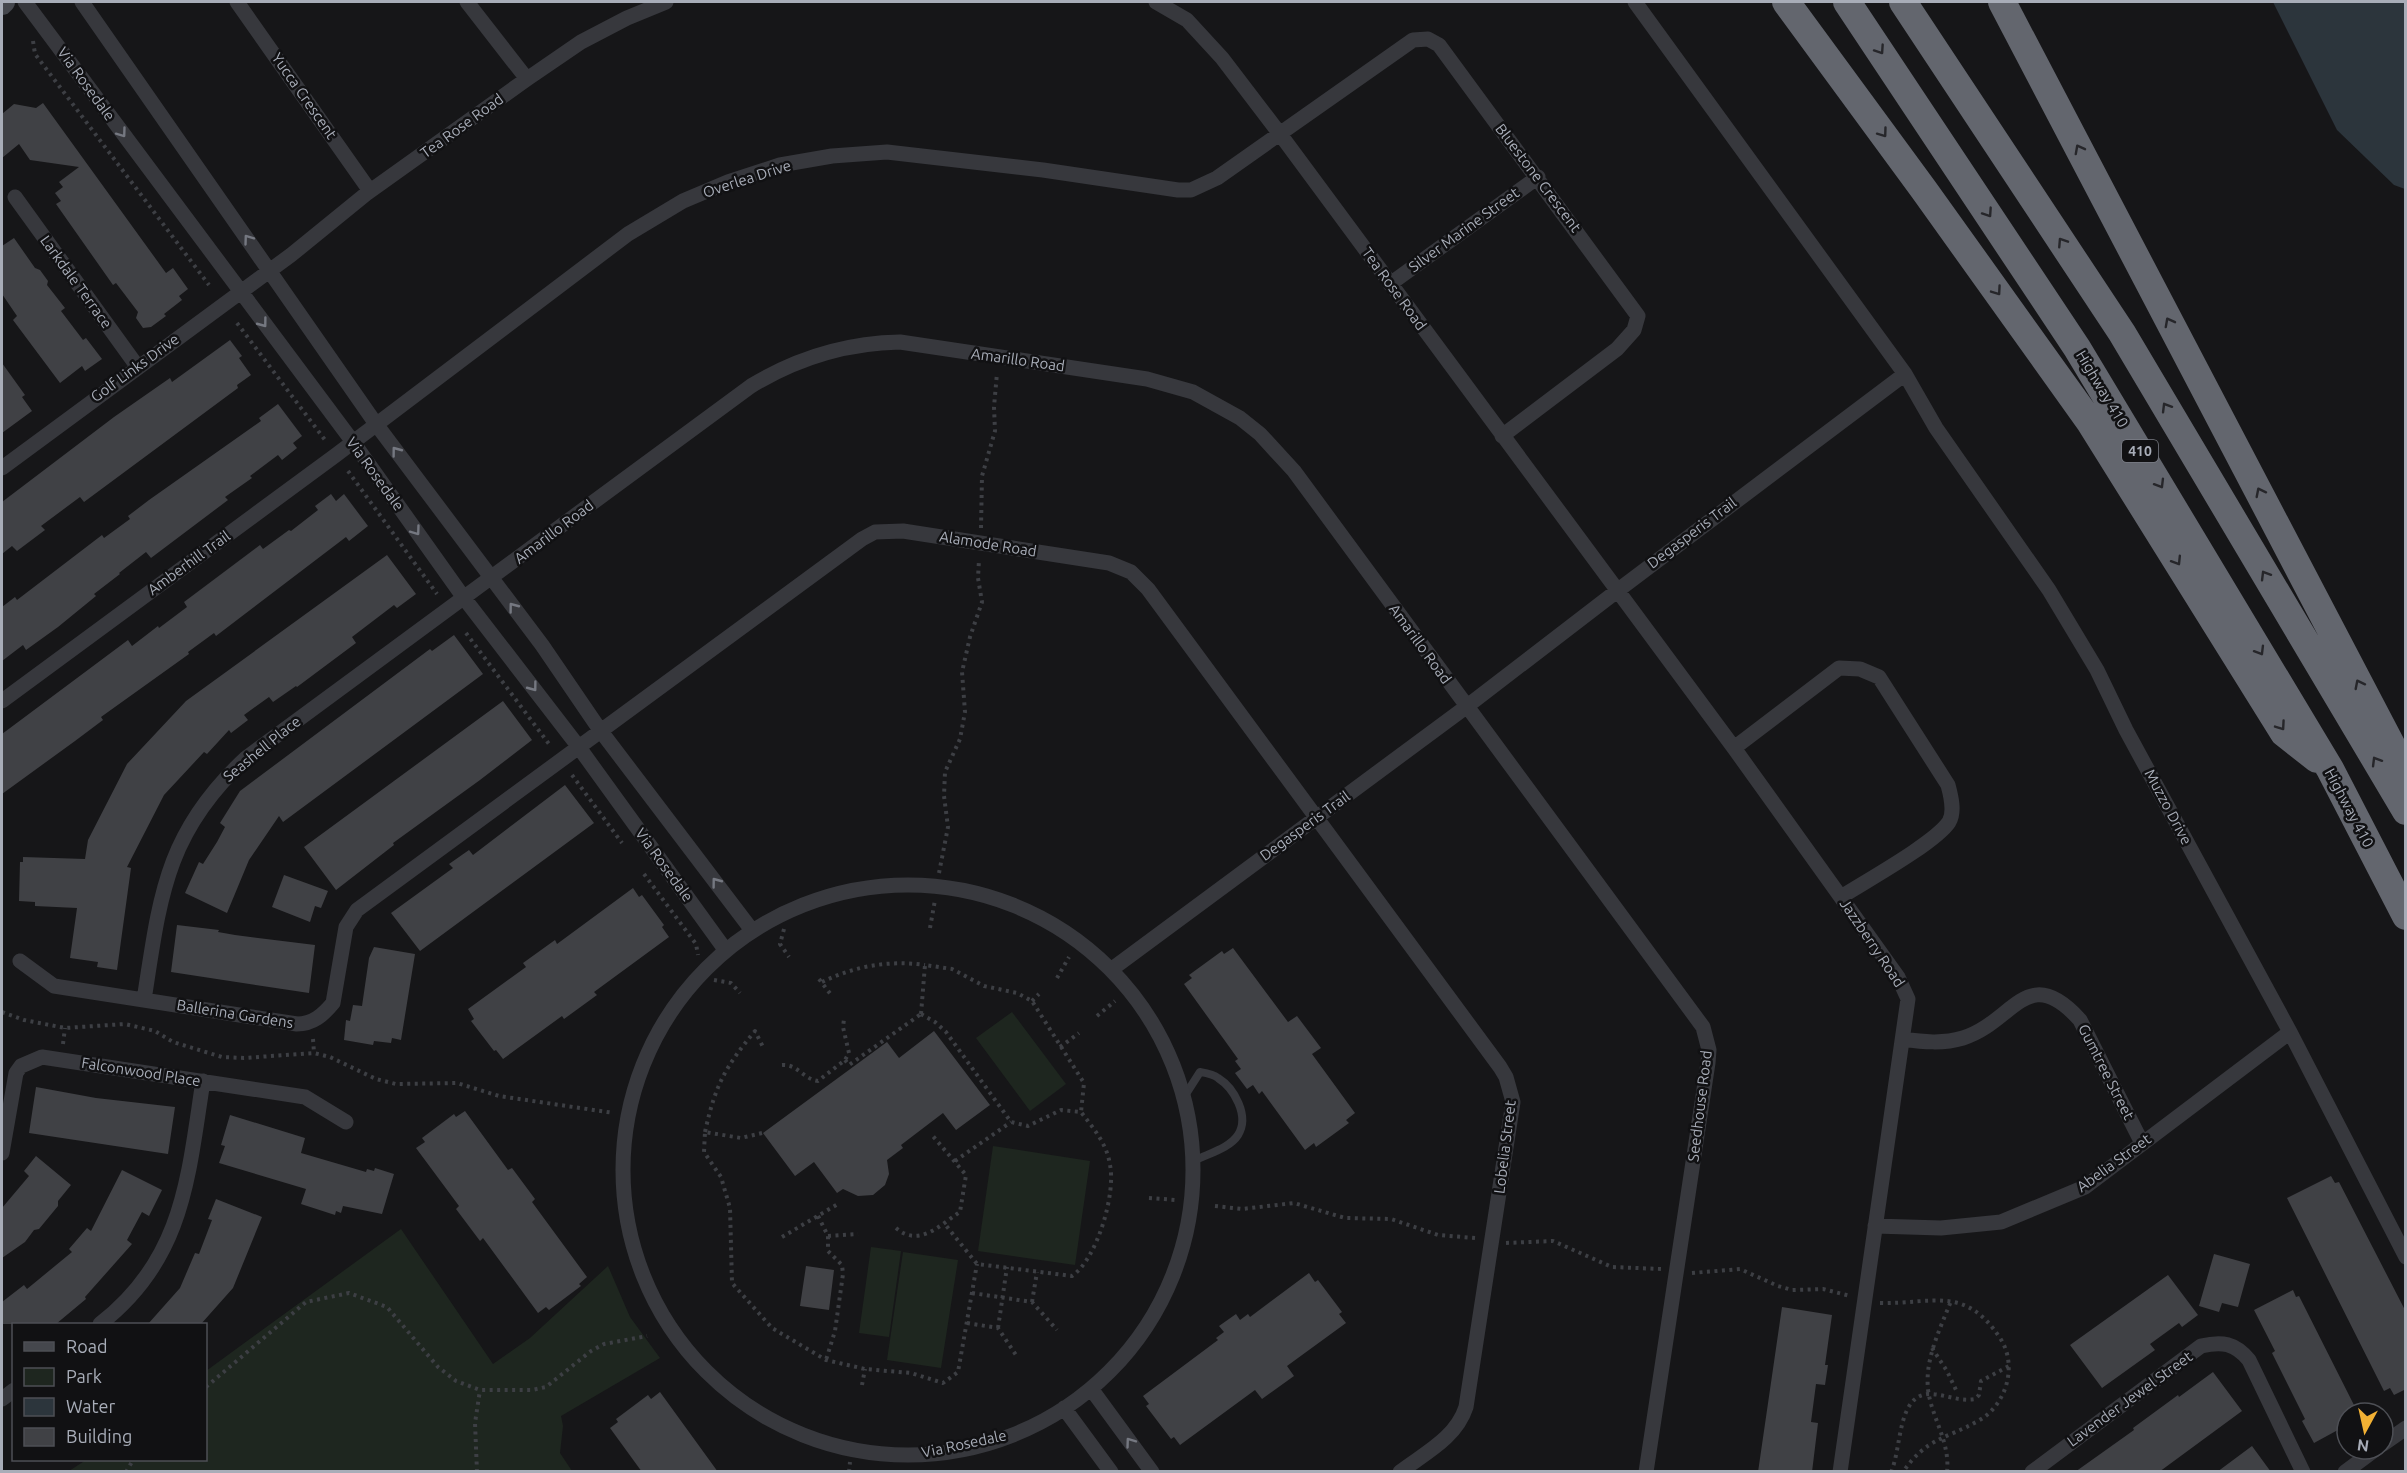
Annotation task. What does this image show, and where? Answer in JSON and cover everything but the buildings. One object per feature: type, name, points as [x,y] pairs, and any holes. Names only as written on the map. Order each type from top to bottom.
[{"type":"highway","points":[[1786,2],[2090,422],[2284,733],[2330,769]]},
{"type":"highway","name":"Highway 410","points":[[1847,2],[2078,348],[2330,769],[2406,916]]},
{"type":"highway","points":[[1903,2],[2122,333],[2406,811]]},
{"type":"highway","points":[[2002,2],[2406,773]]},
{"type":"street","name":"Via Rosedale","points":[[25,2],[353,442],[464,598],[578,746],[724,948]]},
{"type":"street","name":"Via Rosedale","points":[[82,2],[376,424],[542,645],[600,730],[751,928]]},
{"type":"street","name":"Yucca Crescent","points":[[237,2],[370,191]]},
{"type":"street","points":[[467,2],[527,79]]},
{"type":"street","name":"Tea Rose Road","points":[[270,271],[370,191],[581,42],[627,18],[666,2]]},
{"type":"street","name":"Tea Rose Road","points":[[1156,2],[1187,20],[1222,58],[1617,591]]},
{"type":"street","points":[[1635,2],[1905,374]]},
{"type":"street","name":"Bluestone Crescent","points":[[1280,134],[1395,51],[1413,40],[1428,39],[1439,45],[1538,177],[1638,316],[1634,330],[1617,349],[1502,436]]},
{"type":"street","name":"Overlea Drive","points":[[376,424],[628,234],[682,201],[728,182],[780,165],[832,156],[887,152],[1191,190],[1218,178],[1280,134]]},
{"type":"street","name":"Silver Marine Street","points":[[1390,284],[1538,177]]},
{"type":"street","name":"Larkdale Terrace","points":[[15,197],[137,366]]},
{"type":"street","name":"Golf Links Drive","points":[[2,468],[137,366],[270,271]]},
{"type":"street","name":"Amarillo Road","points":[[464,598],[751,386],[772,373],[803,359],[833,350],[861,344],[900,342],[1147,379],[1193,392],[1240,418],[1267,441],[1294,471],[1466,707]]},
{"type":"street","name":"Degasperis Trail","points":[[1112,969],[1466,707],[1905,374]]},
{"type":"street","name":"Muzzo Drive","points":[[1905,374],[1936,428],[2049,590],[2097,670],[2132,740],[2290,1032],[2406,1257]]},
{"type":"street","name":"Amberhill Trail","points":[[2,701],[376,424]]},
{"type":"street","name":"Alamode Road","points":[[578,746],[862,539],[875,532],[889,531],[1109,563],[1131,572],[1148,590],[1316,818]]},
{"type":"street","name":"Jazzberry Road","points":[[1617,591],[1842,897],[1898,977],[1908,999],[1840,1472]]},
{"type":"street","name":"Seashell Place","points":[[144,1000],[166,877],[192,821],[216,787],[246,758],[464,598]]},
{"type":"street","points":[[1734,748],[1839,669],[1860,669],[1879,677],[1948,785],[1952,802],[1950,821],[1932,839],[1842,897]]},
{"type":"street","name":"Seedhouse Road","points":[[1466,707],[1703,1027],[1709,1050],[1646,1472]]},
{"type":"street","name":"Ballerina Gardens","points":[[20,961],[54,986],[307,1024],[326,1012],[333,1003],[346,927],[357,910],[578,746]]},
{"type":"street","name":"Lobelia Street","points":[[1316,818],[1506,1077],[1513,1102],[1463,1418],[1449,1436],[1400,1472]]},
{"type":"street","name":"Via Rosedale","points":[[903,885],[937,887],[975,894],[1009,904],[1039,917],[1062,931],[1112,969],[1152,1022],[1171,1058],[1191,1128],[1194,1161],[1189,1223],[1176,1269],[1166,1293],[1135,1343],[1092,1390],[1026,1429],[994,1441],[928,1454],[870,1452],[815,1439],[776,1421],[722,1385],[690,1353],[665,1318],[640,1267],[627,1218],[623,1154],[629,1111],[644,1062],[662,1025],[682,997],[724,948],[751,928],[810,903],[841,894],[903,885]]},
{"type":"street","name":"Gumtree Street","points":[[1903,1039],[1932,1043],[1962,1038],[1978,1031],[2033,993],[2051,995],[2065,1003],[2080,1020],[2142,1143]]},
{"type":"street","name":"Abelia Street","points":[[1875,1227],[1941,1228],[2001,1222],[2085,1187],[2290,1032]]},
{"type":"street","name":"Falconwood Place","points":[[2,1153],[16,1073],[21,1066],[42,1058],[55,1058],[305,1097],[346,1122]]},
{"type":"street","points":[[101,1323],[145,1279],[171,1232],[188,1182],[202,1081]]},
{"type":"street","name":"Lavender Jewel Street","points":[[2032,1472],[2201,1346],[2229,1343],[2249,1360],[2303,1472]]},
{"type":"street","points":[[1092,1390],[1152,1472]]},
{"type":"street","points":[[1064,1408],[1111,1472]]},
{"type":"street","points":[[2345,1472],[2360,1461]]},
{"type":"lane","points":[[1184,1097],[1200,1071],[1216,1076],[1228,1087],[1241,1108],[1242,1121],[1239,1134],[1229,1143],[1194,1161]]},
{"type":"path","points":[[32,38],[35,54],[209,285]]},
{"type":"path","points":[[237,323],[325,440]]},
{"type":"path","points":[[939,873],[948,827],[944,795],[945,772],[960,739],[965,712],[962,672],[982,602],[978,578],[982,476],[995,431],[994,407],[998,369]]},
{"type":"path","points":[[348,471],[437,594]]},
{"type":"path","points":[[461,625],[549,744]]},
{"type":"path","points":[[572,775],[622,843]]},
{"type":"path","points":[[644,874],[696,944],[698,955]]},
{"type":"path","points":[[930,928],[935,900]]},
{"type":"path","points":[[783,929],[780,944],[789,957]]},
{"type":"path","points":[[1057,978],[1069,957]]},
{"type":"path","points":[[832,996],[821,980],[873,964],[925,965],[952,969],[984,986],[1017,993],[1032,1001],[1084,1083],[1081,1112],[1101,1138],[1110,1165],[1111,1183],[1106,1213],[1091,1252],[1075,1275],[1068,1277],[977,1264],[944,1223]]},
{"type":"path","points":[[921,1014],[925,965]]},
{"type":"path","points":[[714,980],[731,983],[740,993]]},
{"type":"path","points":[[1032,1001],[1039,994]]},
{"type":"path","points":[[1097,1016],[1115,1001]]},
{"type":"path","points":[[2,1012],[24,1020],[65,1028],[125,1024],[155,1031],[183,1046],[222,1057],[244,1058],[314,1053],[330,1057],[375,1078],[396,1084],[457,1083],[500,1096],[614,1113]]},
{"type":"path","points":[[125,1024],[127,1014]]},
{"type":"path","points":[[845,1060],[849,1065],[921,1014]]},
{"type":"path","points":[[921,1014],[946,1032],[1011,1122],[1028,1126],[1061,1110],[1081,1112]]},
{"type":"path","points":[[782,1065],[798,1068],[807,1077],[818,1081],[845,1060],[849,1053],[843,1027],[844,1019]]},
{"type":"path","points":[[63,1044],[65,1028]]},
{"type":"path","points":[[763,1047],[755,1031],[719,1080],[705,1132],[704,1152],[721,1177],[729,1208],[732,1283],[772,1328],[826,1360],[865,1369],[911,1373],[943,1383],[958,1372],[977,1264]]},
{"type":"path","points":[[1060,1047],[1078,1033]]},
{"type":"path","points":[[313,1039],[314,1053]]},
{"type":"path","points":[[221,1063],[222,1057]]},
{"type":"path","points":[[955,1161],[1011,1122]]},
{"type":"path","points":[[705,1132],[741,1138],[762,1133]]},
{"type":"path","points":[[896,1228],[905,1234],[917,1237],[928,1234],[960,1212],[966,1175],[932,1135]]},
{"type":"path","points":[[1149,1198],[1176,1200]]},
{"type":"path","points":[[1215,1206],[1242,1209],[1294,1203],[1345,1218],[1390,1219],[1438,1235],[1493,1239],[1507,1243],[1553,1241],[1612,1267],[1703,1274],[1740,1269],[1792,1290],[1823,1289],[1854,1296]]},
{"type":"path","points":[[782,1237],[838,1204]]},
{"type":"path","points":[[818,1216],[828,1236],[828,1251],[842,1265],[843,1274],[837,1322],[826,1360]]},
{"type":"path","points":[[828,1236],[858,1234]]},
{"type":"path","points":[[1007,1267],[998,1329],[1018,1358]]},
{"type":"path","points":[[1032,1302],[1037,1272]]},
{"type":"path","points":[[207,1386],[306,1302],[349,1293],[387,1307],[438,1367],[456,1381],[480,1390],[532,1390],[546,1387],[591,1351],[604,1344],[647,1336]]},
{"type":"path","points":[[972,1293],[1032,1302],[1057,1330]]},
{"type":"path","points":[[1882,1303],[1932,1299],[1951,1301],[1974,1309],[1991,1325],[2004,1345],[2010,1365],[2006,1389],[1995,1407],[1979,1421],[1942,1436],[1922,1449],[1903,1472]]},
{"type":"path","points":[[1947,1472],[1949,1460],[1929,1394],[1928,1369],[1932,1348],[1951,1301]]},
{"type":"path","points":[[967,1323],[998,1329]]},
{"type":"path","points":[[1932,1348],[1957,1392]]},
{"type":"path","points":[[1891,1472],[1897,1459],[1905,1412],[1910,1403],[1920,1396],[1929,1394],[1966,1401],[1975,1399],[1979,1395],[1981,1381],[2010,1365]]},
{"type":"path","points":[[862,1385],[865,1369]]},
{"type":"path","points":[[477,1472],[475,1423],[480,1390]]},
{"type":"path","points":[[849,1472],[850,1462]]},
{"type":"green space","points":[[1012,1012],[1066,1084],[1030,1111],[976,1038]]},
{"type":"green space","points":[[993,1146],[1090,1161],[1075,1265],[978,1251]]},
{"type":"green space","points":[[401,1229],[493,1364],[530,1338],[608,1266],[630,1317],[660,1358],[561,1416],[563,1426],[560,1453],[572,1471],[69,1471],[84,1461],[207,1461],[207,1370]]},
{"type":"green space","points":[[871,1247],[901,1251],[889,1337],[859,1333]]},
{"type":"green space","points":[[903,1252],[958,1260],[941,1368],[887,1360]]},
{"type":"water","points":[[2273,2],[2405,2],[2405,189],[2394,185],[2337,130]]}]
